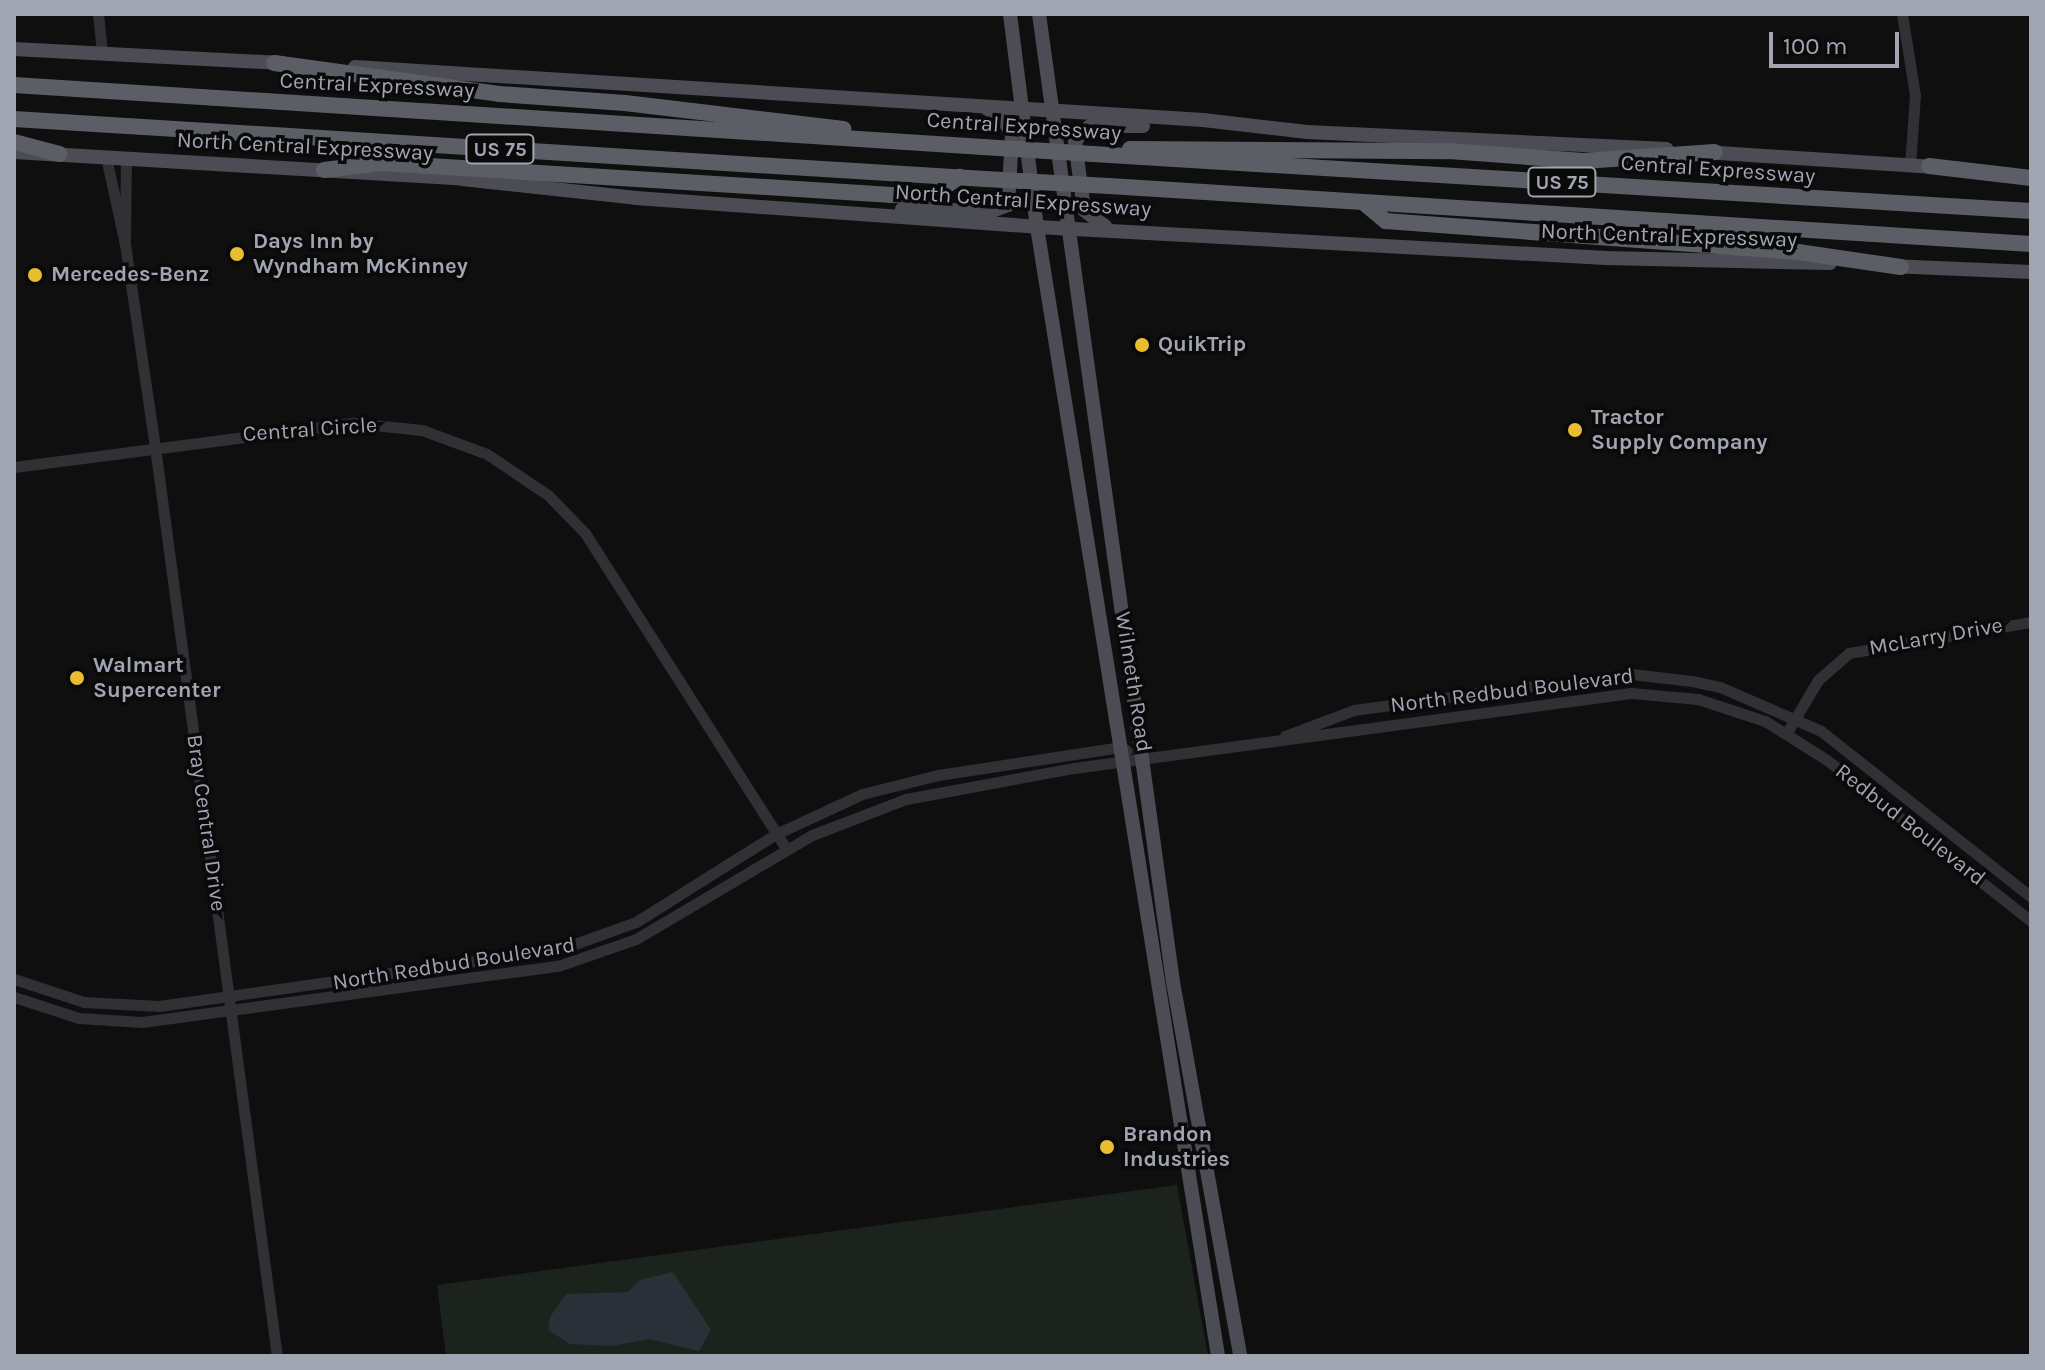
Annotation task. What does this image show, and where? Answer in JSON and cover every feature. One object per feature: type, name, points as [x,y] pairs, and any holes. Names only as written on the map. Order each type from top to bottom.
[{"type":"highway","points":[[274,63],[499,94],[819,123],[887,139]]},
{"type":"highway","name":"Central Expressway","points":[[14,85],[2031,211]]},
{"type":"highway","name":"US 75","points":[[14,119],[2031,244]]},
{"type":"highway","points":[[14,142],[59,154]]},
{"type":"highway","points":[[1093,154],[1155,145],[1319,152],[1449,151],[1583,161],[1715,152]]},
{"type":"highway","points":[[324,170],[382,163],[892,195],[933,195],[959,177]]},
{"type":"highway","points":[[1929,166],[2031,178]]},
{"type":"highway","points":[[1363,202],[1386,221],[1798,252],[1901,267]]},
{"type":"main road","name":"Wilmeth Road","points":[[1010,14],[1037,227],[1218,1356]]},
{"type":"main road","name":"Wilmeth Road","points":[[1039,14],[1065,228],[1115,557],[1141,759],[1203,1148],[1240,1356]]},
{"type":"main road","points":[[14,49],[1203,120],[1307,132],[2031,171]]},
{"type":"main road","points":[[862,213],[926,207],[992,211],[1008,205],[1012,135],[1004,120],[985,107]]},
{"type":"main road","points":[[1112,229],[1092,220],[1084,210],[1075,141],[1080,133],[1090,126],[1154,127],[1203,120]]},
{"type":"main road","name":"North Central Expressway","points":[[14,152],[324,170],[1037,227],[1606,258],[2031,272]]},
{"type":"main road","points":[[1047,290],[1070,390],[1091,396]]},
{"type":"main road","points":[[1091,560],[1115,557]]},
{"type":"main road","points":[[1186,1151],[1203,1148]]},
{"type":"street","points":[[98,14],[102,53]]},
{"type":"street","points":[[1902,14],[1915,95],[1910,165]]},
{"type":"street","name":"Bray Central Drive","points":[[106,157],[125,244],[155,447],[277,1356]]},
{"type":"street","name":"Bray Central Drive","points":[[125,244],[126,158]]},
{"type":"street","name":"Central Circle","points":[[14,467],[155,447],[374,423],[439,434],[497,459],[548,495],[593,545],[786,849]]},
{"type":"street","name":"McLarry Drive","points":[[1786,734],[1818,680],[1849,653],[2031,622]]},
{"type":"street","name":"North Redbud Boulevard","points":[[1277,740],[1354,710],[1632,674],[1720,687],[1794,718]]},
{"type":"street","name":"North Redbud Boulevard","points":[[1141,759],[1631,693],[1721,705],[1786,734]]},
{"type":"street","name":"Redbud Boulevard","points":[[1794,718],[1833,740],[2031,897]]},
{"type":"street","name":"Redbud Boulevard","points":[[1786,734],[2031,921]]},
{"type":"street","points":[[1122,754],[1141,759]]},
{"type":"street","name":"North Redbud Boulevard","points":[[14,979],[68,999],[126,1006],[230,997],[402,974],[597,939],[647,916],[776,834],[862,794],[919,778],[1122,754]]},
{"type":"street","name":"North Redbud Boulevard","points":[[14,997],[98,1021],[142,1022],[405,990],[558,966],[602,953],[647,933],[786,849],[850,818],[914,797],[1122,754]]},
{"type":"street","points":[[597,939],[602,953]]},
{"type":"street","points":[[402,974],[405,990]]},
{"type":"shaded area","points":[[1177,1185],[1208,1356],[446,1356],[437,1285]]},
{"type":"shaded area","points":[[673,1272],[711,1330],[699,1351],[649,1339],[611,1346],[570,1344],[548,1330],[550,1317],[566,1294],[628,1292],[640,1280]]},
{"type":"place","name":"Days Inn by Wyndham McKinney","points":[[237,254]]},
{"type":"place","name":"Mercedes-Benz","points":[[35,275]]},
{"type":"place","name":"QuikTrip","points":[[1142,345]]},
{"type":"place","name":"Tractor Supply Company","points":[[1575,430]]},
{"type":"place","name":"Walmart Supercenter","points":[[77,678]]},
{"type":"place","name":"Brandon Industries","points":[[1107,1147]]}]
